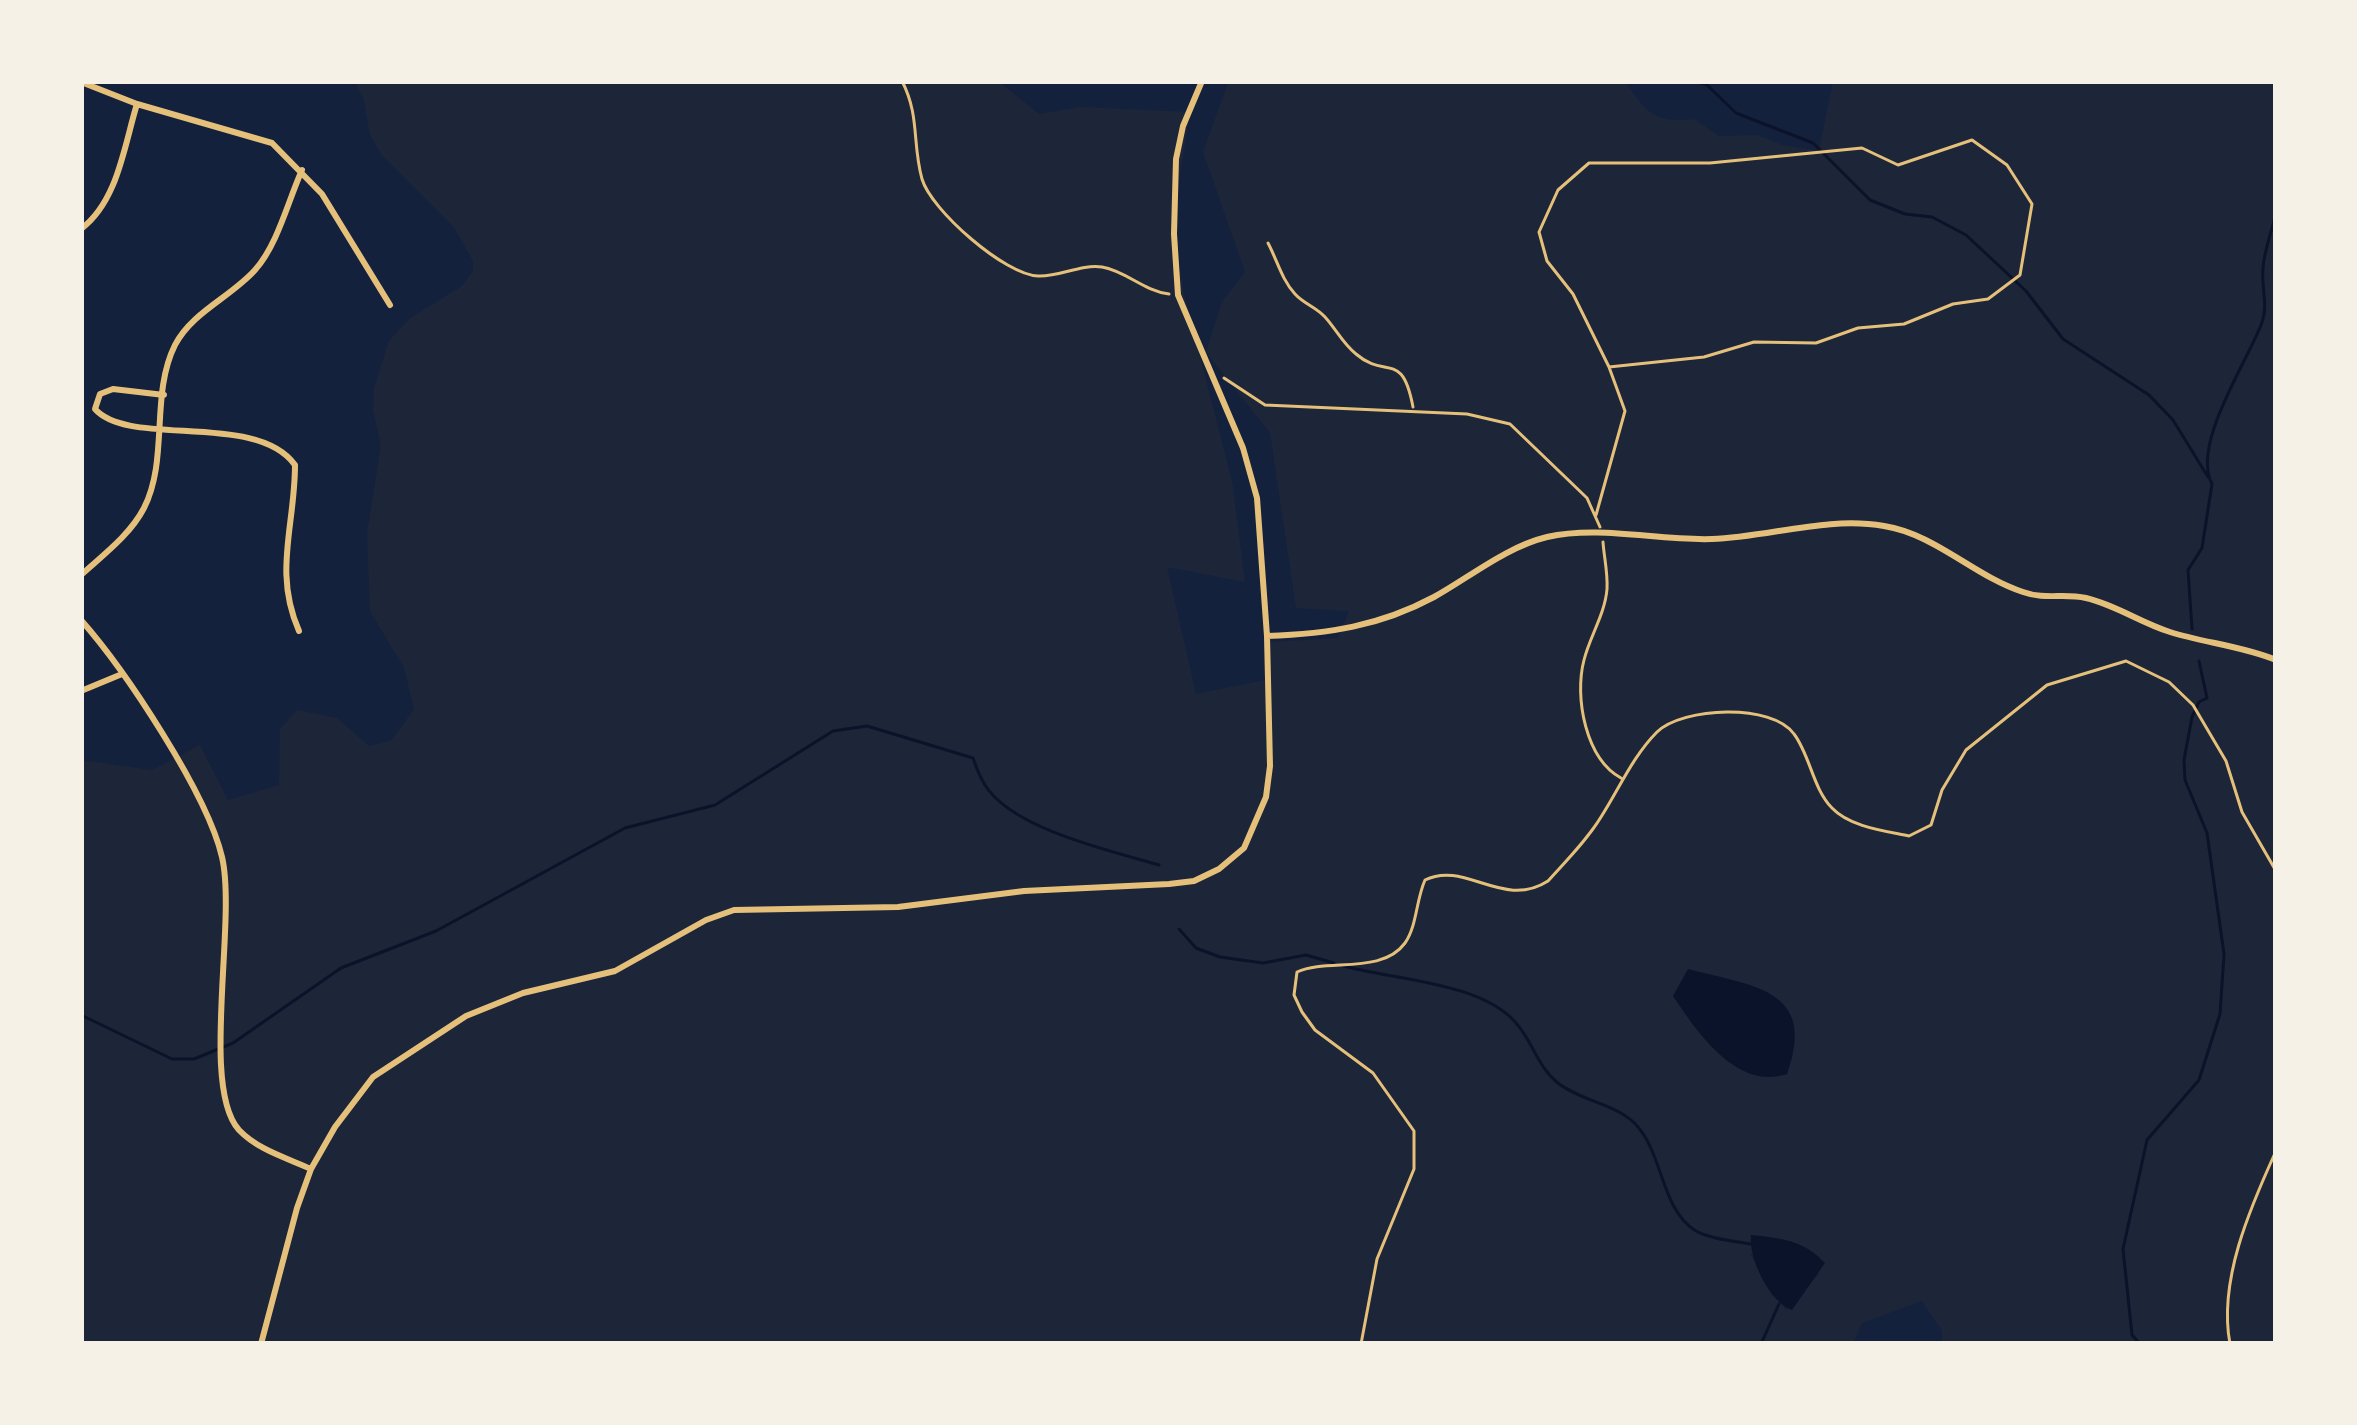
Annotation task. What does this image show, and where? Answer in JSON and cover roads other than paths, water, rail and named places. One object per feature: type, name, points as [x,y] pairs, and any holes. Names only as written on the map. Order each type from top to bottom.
[{"type":"street","points":[[261,1344],[311,1169],[334,1127],[373,1077],[466,1016],[524,993],[615,971],[706,920],[734,910],[898,907],[1024,891],[1169,884],[1219,869],[1244,848],[1266,797],[1270,766],[1257,498],[1243,448],[1178,295],[1173,203],[1176,159],[1202,81]]},
{"type":"street","points":[[81,82],[137,104],[272,143],[322,194],[390,305]]},
{"type":"street","points":[[81,229],[93,220],[111,190],[137,104]]},
{"type":"street","points":[[81,575],[136,521],[146,504],[177,343],[191,324],[262,261],[302,170]]},
{"type":"street","points":[[164,394],[112,388],[95,402],[103,417],[273,443],[295,465],[286,546],[286,602],[299,631]]},
{"type":"street","points":[[1267,636],[1355,628],[1395,615],[1514,550],[1546,538],[1603,534],[1708,539],[1860,522],[1891,526],[1923,538],[1984,577],[2018,590],[2045,599],[2078,596],[2107,603],[2164,631],[2276,661]]},
{"type":"street","points":[[81,620],[123,674],[177,762],[222,858],[226,920],[221,1062],[226,1102],[235,1126],[254,1144],[311,1169]]},
{"type":"street","points":[[81,691],[123,674]]},
{"type":"waterway","points":[[1695,81],[1707,85],[1736,113],[1813,143],[1870,200],[1905,214],[1932,217],[1966,235],[2026,291],[2063,339],[2149,395],[2173,420],[2208,477]]},
{"type":"waterway","points":[[2192,629],[2188,570],[2202,548],[2212,484],[2209,448],[2223,404],[2263,318],[2264,261],[2276,213]]},
{"type":"waterway","points":[[2140,1344],[2132,1335],[2123,1249],[2147,1140],[2199,1080],[2220,1014],[2224,954],[2207,833],[2185,780],[2192,717],[2199,702],[2207,698],[2199,661]]},
{"type":"waterway","points":[[81,1015],[172,1059],[194,1059],[233,1043],[341,968],[436,931],[625,828],[715,805],[833,731],[867,726],[973,758],[985,785],[1017,814],[1064,836],[1159,865]]},
{"type":"waterway","points":[[1179,929],[1196,948],[1220,957],[1263,963],[1306,955],[1334,963]]},
{"type":"waterway","points":[[1344,966],[1436,984],[1501,1009],[1522,1030],[1558,1083],[1621,1113],[1638,1127],[1685,1222],[1708,1236],[1750,1244]]},
{"type":"waterway","points":[[1761,1344],[1779,1304]]}]
